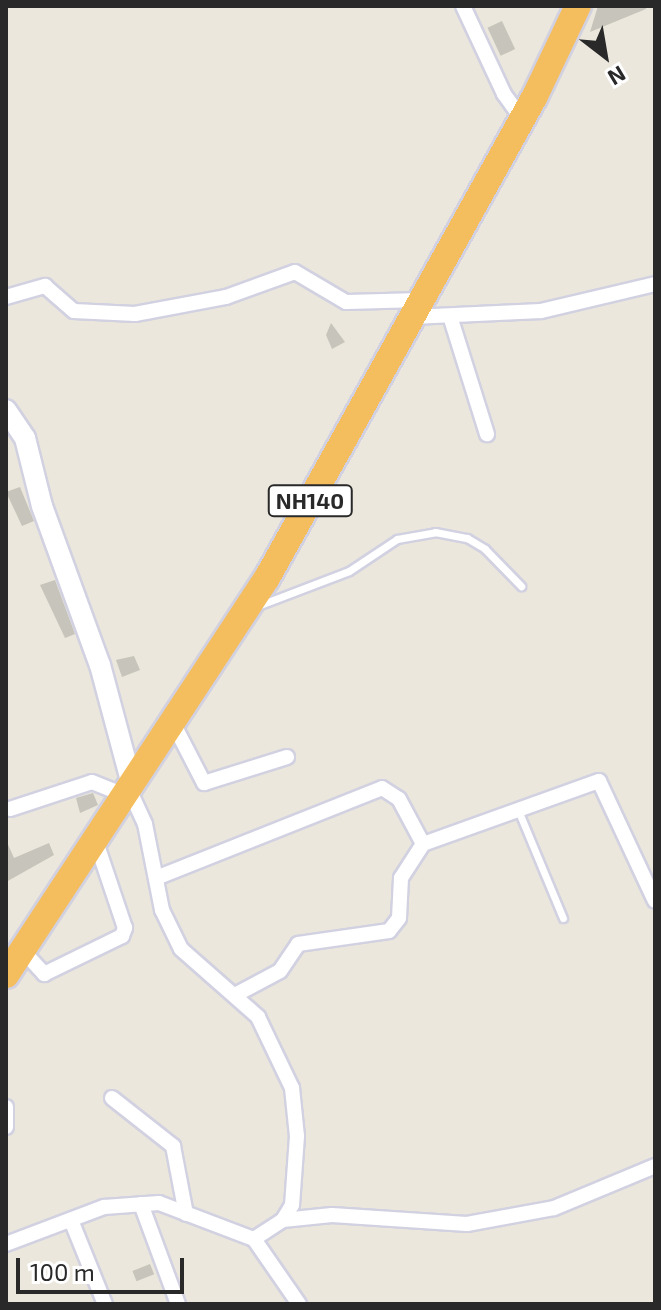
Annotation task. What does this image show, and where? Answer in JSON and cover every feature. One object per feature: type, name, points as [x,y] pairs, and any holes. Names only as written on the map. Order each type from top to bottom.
[{"type":"highway","name":"NH140","points":[[6,975],[249,605],[522,119],[578,6]]},
{"type":"main road","points":[[6,410],[25,438],[42,506],[100,665],[128,788]]},
{"type":"street","points":[[463,6],[504,94],[522,119]]},
{"type":"street","points":[[6,297],[45,286],[74,311],[135,314],[226,297],[295,272],[346,302],[417,309],[450,316],[552,309],[655,284]]},
{"type":"street","points":[[450,316],[487,434]]},
{"type":"street","points":[[172,721],[204,783],[287,757]]},
{"type":"street","points":[[235,995],[280,971],[298,944],[389,931],[399,918],[401,878],[423,844],[599,781],[655,901]]},
{"type":"street","points":[[10,809],[92,782],[128,788],[145,824],[162,910],[181,949],[235,995],[263,1025],[292,1088],[296,1159],[292,1205],[283,1220],[254,1239]]},
{"type":"street","points":[[156,878],[382,788],[399,799],[423,844]]},
{"type":"street","points":[[22,950],[41,973],[48,973],[122,936],[125,928],[95,839]]},
{"type":"street","points":[[640,865],[655,858]]},
{"type":"street","points":[[112,1098],[173,1146],[186,1214]]},
{"type":"street","points":[[6,1107],[6,1127]]},
{"type":"street","points":[[283,1220],[332,1215],[467,1224],[554,1208],[655,1166]]},
{"type":"street","points":[[6,1244],[104,1207],[159,1203],[254,1239],[299,1304]]},
{"type":"street","points":[[141,1204],[178,1304]]},
{"type":"street","points":[[71,1220],[105,1304]]},
{"type":"lane","points":[[249,605],[278,601],[349,571],[397,539],[435,532],[467,538],[485,549],[521,586]]},
{"type":"lane","points":[[518,809],[563,918]]},
{"type":"building","points":[[598,6],[646,6],[646,9],[590,32]]},
{"type":"building","points":[[502,21],[515,49],[501,56],[487,28]]},
{"type":"building","points":[[331,323],[345,342],[332,349],[326,335]]},
{"type":"building","points":[[20,487],[34,521],[22,526],[6,492]]},
{"type":"building","points":[[55,580],[75,634],[65,638],[40,585]]},
{"type":"building","points":[[134,656],[140,670],[122,677],[116,660]]},
{"type":"building","points":[[93,793],[98,805],[80,813],[76,798]]},
{"type":"building","points":[[6,840],[14,858],[49,843],[54,855],[6,882]]},
{"type":"building","points":[[150,1264],[154,1274],[137,1281],[132,1271]]}]
